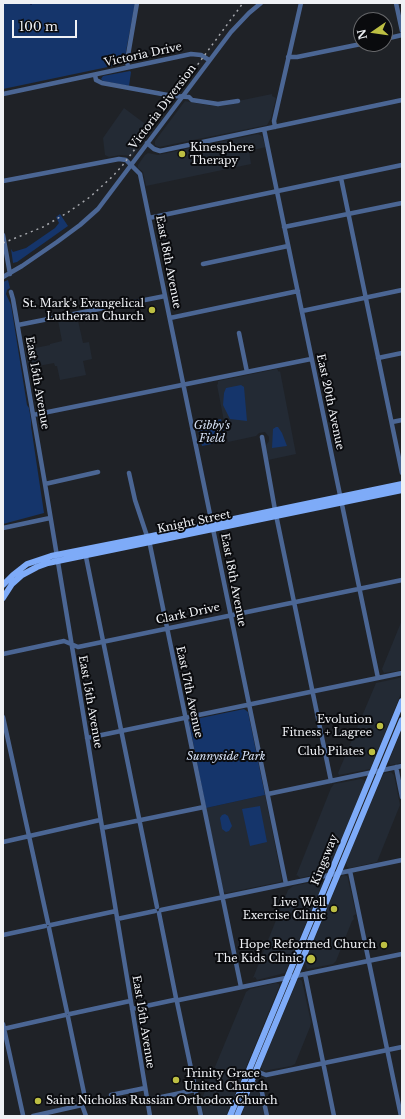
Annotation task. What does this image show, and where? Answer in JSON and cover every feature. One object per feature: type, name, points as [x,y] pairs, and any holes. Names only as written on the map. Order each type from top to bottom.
[{"type":"main road","name":"Knight Street","points":[[3,585],[13,574],[27,564],[42,558],[57,558],[148,540],[340,499],[402,484]]},
{"type":"main road","name":"Knight Street","points":[[340,499],[402,490]]},
{"type":"main road","name":"Knight Street","points":[[3,598],[12,584],[22,575],[57,558]]},
{"type":"main road","name":"Kingsway","points":[[230,1116],[402,701]]},
{"type":"main road","name":"Kingsway","points":[[237,1116],[402,720]]},
{"type":"street","points":[[128,67],[127,61],[137,3]]},
{"type":"street","points":[[209,60],[230,32],[249,12],[261,3]]},
{"type":"street","points":[[275,127],[274,121],[301,3]]},
{"type":"street","points":[[396,3],[402,31]]},
{"type":"street","points":[[288,57],[297,57],[353,46]]},
{"type":"street","name":"Victoria Drive","points":[[3,94],[191,54],[201,55],[209,60]]},
{"type":"street","name":"Victoria Diversion","points":[[3,277],[10,274],[51,246],[91,216],[106,200],[209,60]]},
{"type":"street","points":[[94,75],[96,80],[102,82],[173,96],[182,96],[192,100],[218,104],[238,101]]},
{"type":"street","points":[[147,143],[154,149],[160,151],[402,100]]},
{"type":"street","name":"East 20th Avenue","points":[[264,129],[378,678]]},
{"type":"street","points":[[3,182],[106,160],[123,159],[131,165]]},
{"type":"street","name":"East 18th Avenue","points":[[131,165],[140,174],[286,884]]},
{"type":"street","points":[[149,218],[402,165]]},
{"type":"street","points":[[341,178],[402,473]]},
{"type":"street","points":[[284,227],[402,203]]},
{"type":"street","points":[[3,234],[10,274]]},
{"type":"street","points":[[203,264],[288,246]]},
{"type":"street","points":[[302,311],[402,290]]},
{"type":"street","points":[[170,318],[298,291]]},
{"type":"street","name":"East 15th Avenue","points":[[11,292],[45,484],[150,1116]]},
{"type":"street","points":[[18,325],[165,296]]},
{"type":"street","points":[[239,333],[247,372]]},
{"type":"street","points":[[378,358],[402,353]]},
{"type":"street","points":[[33,415],[311,359]]},
{"type":"street","points":[[392,422],[402,420]]},
{"type":"street","points":[[262,438],[331,781]]},
{"type":"street","points":[[45,484],[98,472]]},
{"type":"street","name":"East 17th Avenue","points":[[129,473],[134,500],[148,540],[241,987]]},
{"type":"street","points":[[3,528],[50,518]]},
{"type":"street","points":[[85,552],[201,1116]]},
{"type":"street","name":"Clark Drive","points":[[3,654],[64,641],[76,647],[103,642],[402,580]]},
{"type":"street","points":[[87,738],[402,673]]},
{"type":"street","points":[[3,717],[68,1015],[84,1093],[82,1105],[86,1116]]},
{"type":"street","points":[[268,794],[402,766]]},
{"type":"street","points":[[396,767],[402,797]]},
{"type":"street","points":[[102,828],[204,807]]},
{"type":"street","points":[[3,842],[100,820]]},
{"type":"street","points":[[117,919],[402,860]]},
{"type":"street","points":[[350,871],[401,1116]]},
{"type":"street","points":[[3,935],[116,911]]},
{"type":"street","points":[[132,1009],[402,954]]},
{"type":"street","points":[[305,974],[334,1116]]},
{"type":"street","points":[[23,1116],[3,1027],[68,1015],[130,1001]]},
{"type":"street","points":[[256,1071],[266,1075],[402,1047]]},
{"type":"street","points":[[251,1081],[261,1088],[267,1116]]},
{"type":"street","points":[[111,1095],[145,1088]]},
{"type":"street","points":[[147,1100],[195,1090]]},
{"type":"street","points":[[33,1116],[82,1105]]},
{"type":"shaded area","points":[[272,94],[272,96],[276,98],[271,118],[267,125],[159,147],[155,145],[155,141],[185,101],[212,106],[221,106]]},
{"type":"shaded area","points":[[124,108],[152,129],[132,156],[120,155],[109,157],[105,155],[103,138]]},
{"type":"shaded area","points":[[258,134],[262,136],[266,147],[249,151],[251,164],[146,186],[143,172],[138,168],[138,165],[148,153],[158,155]]},
{"type":"shaded area","points":[[77,316],[83,343],[89,342],[92,359],[83,361],[86,375],[60,380],[57,366],[55,366],[54,363],[28,368],[25,350],[62,341],[58,320]]},
{"type":"shaded area","points":[[277,369],[279,372],[280,371],[296,454],[268,460],[265,447],[269,441],[269,437],[265,432],[259,433],[256,436],[228,442],[217,385],[218,381]]},
{"type":"shaded area","points":[[402,620],[402,670],[384,673],[382,669]]},
{"type":"shaded area","points":[[402,676],[402,691],[370,769],[339,775],[338,773],[376,683]]},
{"type":"shaded area","points":[[402,729],[402,763],[390,765],[389,761]]},
{"type":"shaded area","points":[[391,772],[394,775],[400,805],[377,862],[350,868],[347,867],[346,862],[383,775]]},
{"type":"shaded area","points":[[361,779],[365,782],[328,871],[300,878],[297,875],[296,876],[331,788],[334,784]]},
{"type":"shaded area","points":[[265,795],[282,880],[280,882],[226,893],[223,891],[206,808]]},
{"type":"shaded area","points":[[343,875],[347,876],[348,879],[356,914],[353,916],[354,919],[336,961],[333,964],[307,969],[305,962],[340,878]]},
{"type":"shaded area","points":[[319,881],[322,885],[285,973],[257,980],[255,977],[253,978],[288,890],[293,886]]},
{"type":"shaded area","points":[[298,979],[302,981],[311,1022],[310,1027],[295,1064],[263,1071],[261,1067]]},
{"type":"shaded area","points":[[276,983],[279,984],[279,987],[226,1116],[204,1116],[201,1103],[203,1096],[246,992],[250,989]]},
{"type":"shaded area","points":[[252,1090],[258,1090],[265,1116],[241,1116]]},
{"type":"green space","points":[[3,3],[135,3],[124,62],[122,64],[3,89]]},
{"type":"green space","points":[[130,71],[129,86],[103,81],[101,79],[103,76]]},
{"type":"green space","points":[[60,214],[68,226],[17,262],[13,263],[11,249],[13,252],[26,248],[55,228],[59,223],[56,217]]},
{"type":"green space","points":[[8,280],[10,288],[7,290],[6,294],[11,305],[27,405],[29,408],[44,513],[3,524],[3,282]]},
{"type":"green space","points":[[241,385],[244,387],[247,421],[230,419],[223,405],[226,388]]},
{"type":"green space","name":"Gibby's Field","points":[[221,419],[226,441],[202,446],[197,424]]},
{"type":"green space","points":[[278,427],[282,433],[287,446],[272,448],[273,429]]},
{"type":"green space","name":"Sunnyside Park","points":[[244,709],[248,712],[265,795],[206,808],[189,722],[191,720]]},
{"type":"green space","points":[[260,806],[267,842],[250,846],[242,809]]},
{"type":"green space","points":[[225,814],[228,816],[232,826],[229,831],[226,832],[222,829],[220,818]]},
{"type":"railway","points":[[3,243],[43,227],[67,213],[90,197],[113,176],[151,128],[243,3]]},
{"type":"place","name":"Kinesphere Therapy","points":[[182,154]]},
{"type":"place","name":"St. Mark's Evangelical Lutheran Church","points":[[152,310]]},
{"type":"place","name":"Evolution Fitness + Lagree","points":[[380,726]]},
{"type":"place","name":"Club Pilates","points":[[372,752]]},
{"type":"place","name":"Live Well Exercise Clinic","points":[[334,909]]},
{"type":"place","name":"Hope Reformed Church","points":[[384,945]]},
{"type":"place","name":"The Kids Clinic","points":[[311,959]]},
{"type":"place","name":"Trinity Grace United Church","points":[[176,1080]]},
{"type":"place","name":"Saint Nicholas Russian Orthodox Church","points":[[38,1101]]}]
